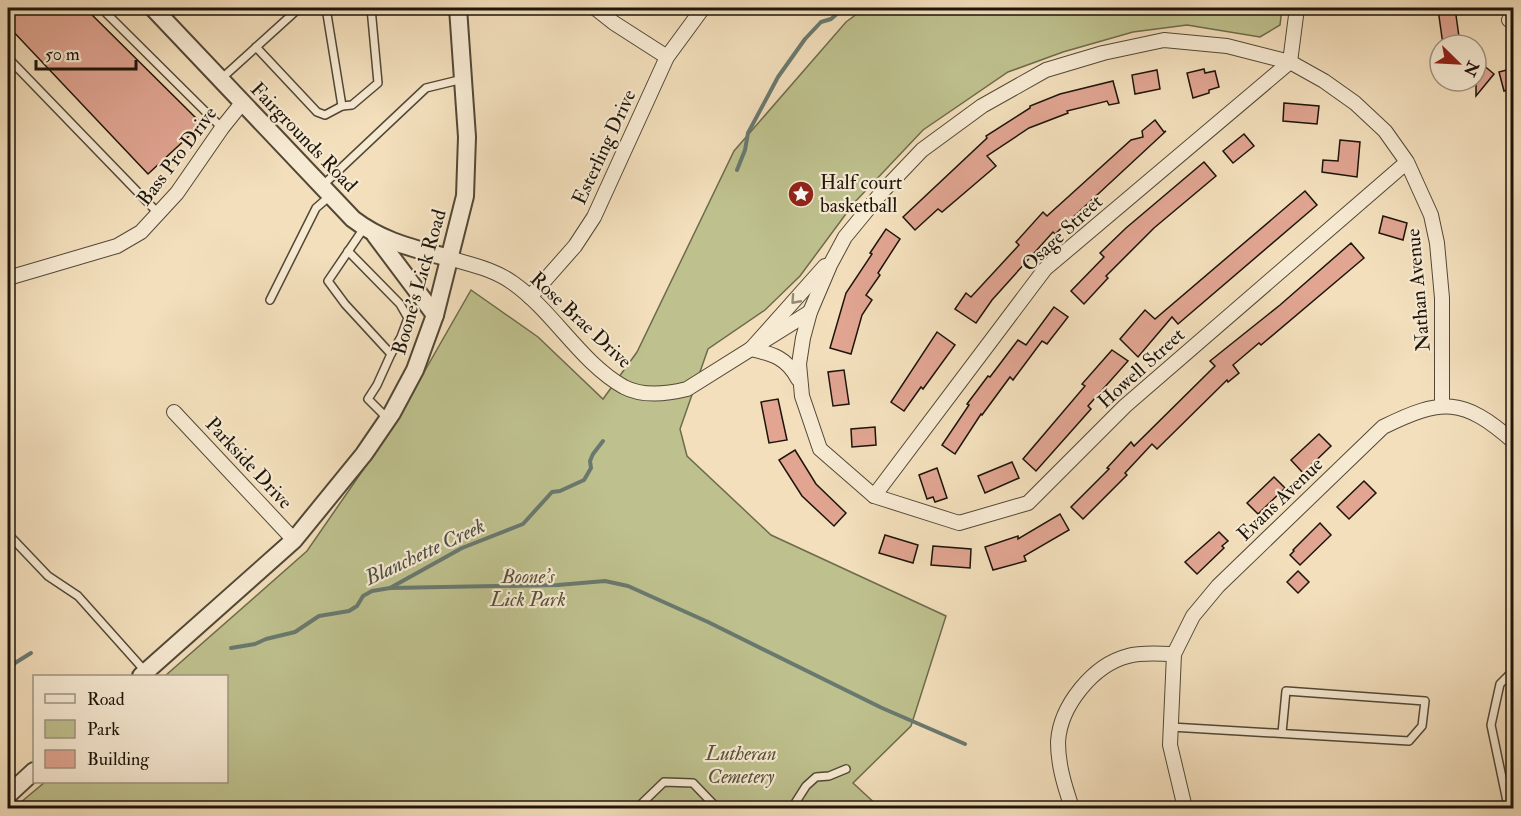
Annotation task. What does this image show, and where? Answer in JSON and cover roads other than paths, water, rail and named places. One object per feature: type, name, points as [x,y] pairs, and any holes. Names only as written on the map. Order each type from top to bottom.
[{"type":"street","name":"Fairgrounds Road","points":[[153,8],[353,219],[369,231],[449,258]]},
{"type":"street","name":"Boone's Lick Road","points":[[143,674],[294,540],[364,454],[388,419],[415,370],[435,315],[465,196],[467,137],[458,8]]},
{"type":"street","points":[[595,8],[667,57]]},
{"type":"street","name":"Esterling Drive","points":[[530,297],[575,246],[594,217],[667,57],[703,8]]},
{"type":"street","points":[[1290,62],[1297,8]]},
{"type":"street","name":"Nathan Avenue","points":[[834,257],[845,237],[882,192],[922,150],[982,106],[1046,70],[1104,52],[1164,40],[1227,46],[1290,62],[1323,81],[1355,103],[1385,130],[1407,162],[1431,215],[1437,243],[1443,321],[1442,405]]},
{"type":"street","name":"Osage Street","points":[[874,496],[1045,269],[1290,62]]},
{"type":"street","name":"Bass Pro Drive","points":[[8,278],[117,246],[141,232],[177,193],[242,103]]},
{"type":"street","name":"Howell Street","points":[[874,496],[959,523],[1028,503],[1125,406],[1407,162]]},
{"type":"street","points":[[369,231],[435,315]]},
{"type":"street","points":[[834,257],[810,312],[799,364],[802,396],[820,449],[874,496]]},
{"type":"street","points":[[751,349],[834,257]]},
{"type":"street","name":"Rose Brae Drive","points":[[449,258],[493,271],[513,282],[603,372],[625,387],[640,392],[669,394],[687,389],[810,312]]},
{"type":"street","points":[[751,349],[782,358],[790,365],[801,386]]},
{"type":"street","points":[[1442,405],[1467,410],[1487,420],[1514,442]]},
{"type":"street","name":"Evans Avenue","points":[[1174,654],[1193,616],[1218,586],[1383,427],[1412,413],[1442,405]]},
{"type":"street","name":"Parkside Drive","points":[[174,412],[294,540]]},
{"type":"street","points":[[1074,808],[1061,776],[1058,740],[1063,722],[1078,690],[1089,678],[1108,665],[1127,656],[1152,654],[1174,654],[1170,745],[1185,808]]},
{"type":"street","points":[[8,795],[33,772]]},
{"type":"lane","points":[[102,8],[222,128]]},
{"type":"lane","points":[[289,8],[290,16]]},
{"type":"lane","points":[[220,80],[297,10],[322,8],[327,14],[342,106]]},
{"type":"lane","points":[[256,47],[318,112],[325,115],[342,106],[352,105],[378,83],[371,8]]},
{"type":"lane","points":[[8,58],[159,214]]},
{"type":"lane","points":[[270,300],[327,190],[426,88],[463,79]]},
{"type":"lane","points":[[369,231],[348,251],[328,281],[345,304],[391,354]]},
{"type":"lane","points":[[348,251],[400,304],[408,318],[401,337],[369,399],[388,419]]},
{"type":"lane","points":[[8,534],[48,576],[78,596],[143,674]]},
{"type":"lane","points":[[1514,670],[1500,684],[1491,724],[1508,806],[1514,808]]},
{"type":"lane","points":[[1171,727],[1282,734],[1409,741],[1422,726],[1425,701],[1286,691],[1282,734]]},
{"type":"lane","points":[[792,808],[806,786],[816,777],[829,776],[846,769]]},
{"type":"lane","points":[[637,808],[664,782],[693,783],[717,808]]},
{"type":"waterway","name":"Blanchette Creek","points":[[737,170],[745,150],[748,133],[778,77],[805,39],[821,22],[831,19],[844,8]]},
{"type":"waterway","name":"Blanchette Creek","points":[[231,648],[255,644],[295,632],[319,616],[349,611],[357,606],[363,596],[372,591],[390,588],[462,548],[523,524],[552,492],[560,491],[584,480],[591,468],[590,461],[593,454],[603,441]]},
{"type":"waterway","points":[[390,588],[558,585],[605,581],[628,586],[708,622],[882,708],[965,744]]},
{"type":"waterway","name":"Blanchette Creek","points":[[8,670],[31,653]]},
{"type":"place","name":"Half court basketball","points":[[801,194]]},
{"type":"park label","name":"Boone's Lick Park","points":[[528,588]]},
{"type":"park label","name":"Lutheran Cemetery","points":[[741,764]]}]
